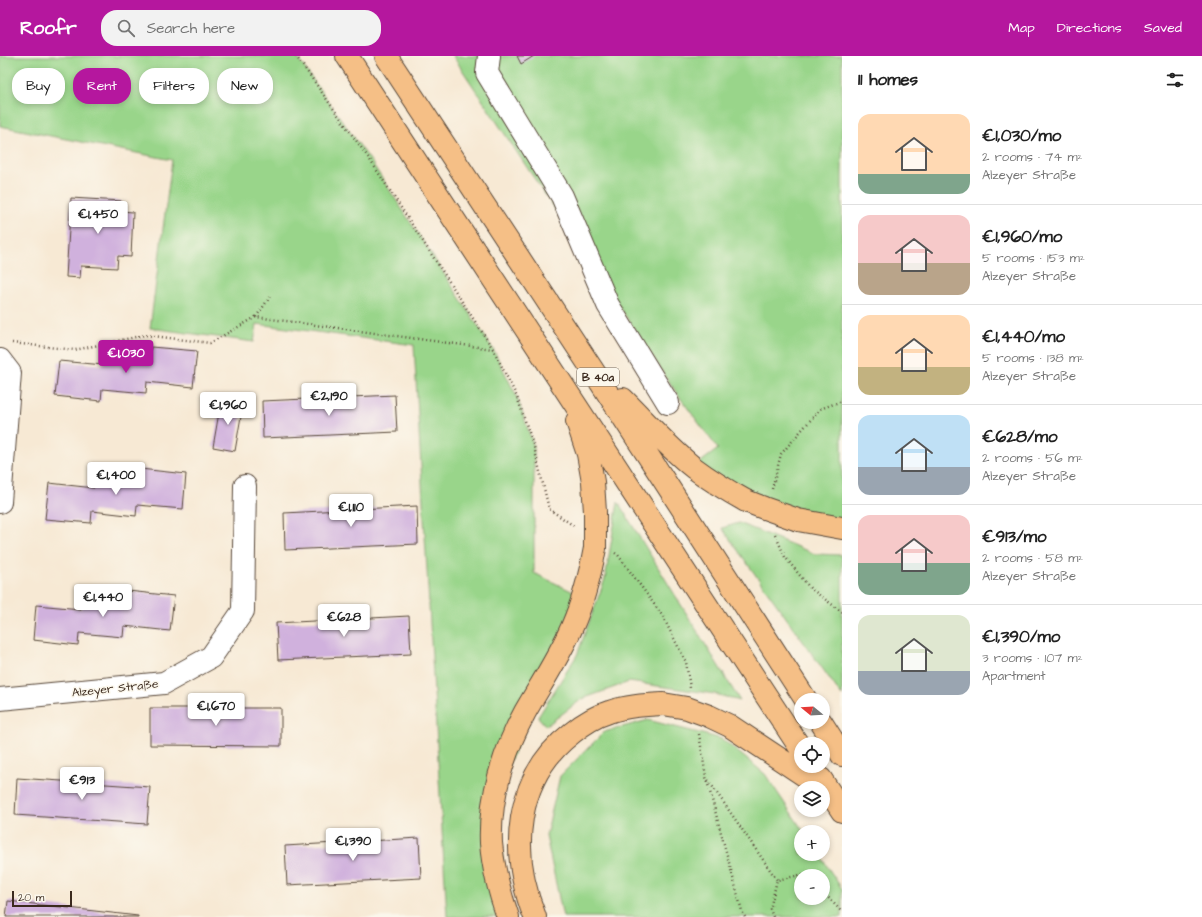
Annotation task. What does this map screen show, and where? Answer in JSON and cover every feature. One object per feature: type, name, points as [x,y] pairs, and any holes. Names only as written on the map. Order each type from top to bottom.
[{"type":"highway","name":"B 40a","points":[[347,56],[794,738]]},
{"type":"highway","name":"B 40a","points":[[386,56],[592,369],[801,693]]},
{"type":"highway","points":[[592,369],[673,450],[712,480],[746,500],[764,508],[798,520],[842,528]]},
{"type":"highway","points":[[508,917],[501,896],[492,843],[492,817],[496,792],[503,766],[524,714],[572,626],[587,584],[595,548],[593,482],[588,454],[568,393]]},
{"type":"highway","points":[[535,917],[522,872],[520,844],[522,811],[530,785],[544,761],[562,740],[584,724],[608,712],[635,705],[663,704],[687,708],[730,726],[813,781]]},
{"type":"highway","points":[[825,729],[842,755]]},
{"type":"highway","points":[[830,794],[842,812]]},
{"type":"street","points":[[489,56],[487,73],[562,196],[608,305],[668,404]]},
{"type":"street","points":[[0,502],[10,373],[4,351]]},
{"type":"street","name":"Alzeyer Straße","points":[[0,699],[164,683],[211,657],[243,611],[245,486]]},
{"type":"path","points":[[296,56],[370,160],[493,349],[517,397],[534,447],[550,509]]},
{"type":"path","points":[[4,351],[75,350],[145,335],[210,343],[256,317],[270,297]]},
{"type":"path","points":[[256,317],[493,349]]},
{"type":"path","points":[[706,776],[777,880],[770,909],[773,917]]},
{"type":"path","points":[[777,880],[794,876]]},
{"type":"path","points":[[830,899],[842,912]]},
{"type":"green space","points":[[0,56],[296,56],[370,160],[493,349],[517,397],[534,447],[534,573],[584,597],[496,792],[508,917],[447,917],[414,345],[257,324],[254,342],[150,328],[172,160],[0,126]]},
{"type":"green space","points":[[453,56],[842,56],[842,528],[831,527],[694,467],[718,449],[678,395]]},
{"type":"green space","points":[[618,502],[740,701],[715,694],[629,682],[582,699],[546,726],[538,717],[577,655],[605,579]]},
{"type":"green space","points":[[739,523],[815,554],[842,555],[842,696],[722,528]]},
{"type":"green space","points":[[648,720],[722,739],[765,774],[799,825],[794,825],[794,861],[824,861],[829,869],[794,869],[794,905],[830,905],[830,871],[842,889],[842,917],[563,917],[546,836],[560,776],[604,732]]},
{"type":"building","points":[[517,56],[534,56],[521,64]]},
{"type":"building","points":[[71,198],[121,201],[120,211],[133,212],[131,257],[118,256],[117,268],[81,266],[80,278],[66,277]]},
{"type":"building","points":[[151,347],[197,351],[193,387],[147,382],[146,393],[102,389],[101,401],[55,396],[59,361],[104,365],[106,354],[149,358]]},
{"type":"building","points":[[395,395],[397,432],[263,438],[262,401]]},
{"type":"building","points":[[221,401],[243,405],[235,451],[213,447]]},
{"type":"building","points":[[140,469],[186,474],[183,509],[137,505],[136,516],[92,511],[91,523],[45,519],[49,483],[94,488],[95,476],[139,480]]},
{"type":"building","points":[[417,506],[418,544],[285,550],[284,513]]},
{"type":"building","points":[[128,591],[174,596],[170,631],[124,626],[123,637],[79,633],[78,645],[33,640],[36,605],[81,609],[83,598],[127,602]]},
{"type":"building","points":[[409,616],[411,654],[278,660],[276,623]]},
{"type":"building","points":[[150,708],[281,708],[281,746],[150,745]]},
{"type":"building","points":[[17,778],[150,787],[147,824],[15,815]]},
{"type":"building","points":[[419,838],[421,878],[287,885],[285,846]]},
{"type":"building","points":[[8,901],[138,916],[138,917],[6,917]]}]
